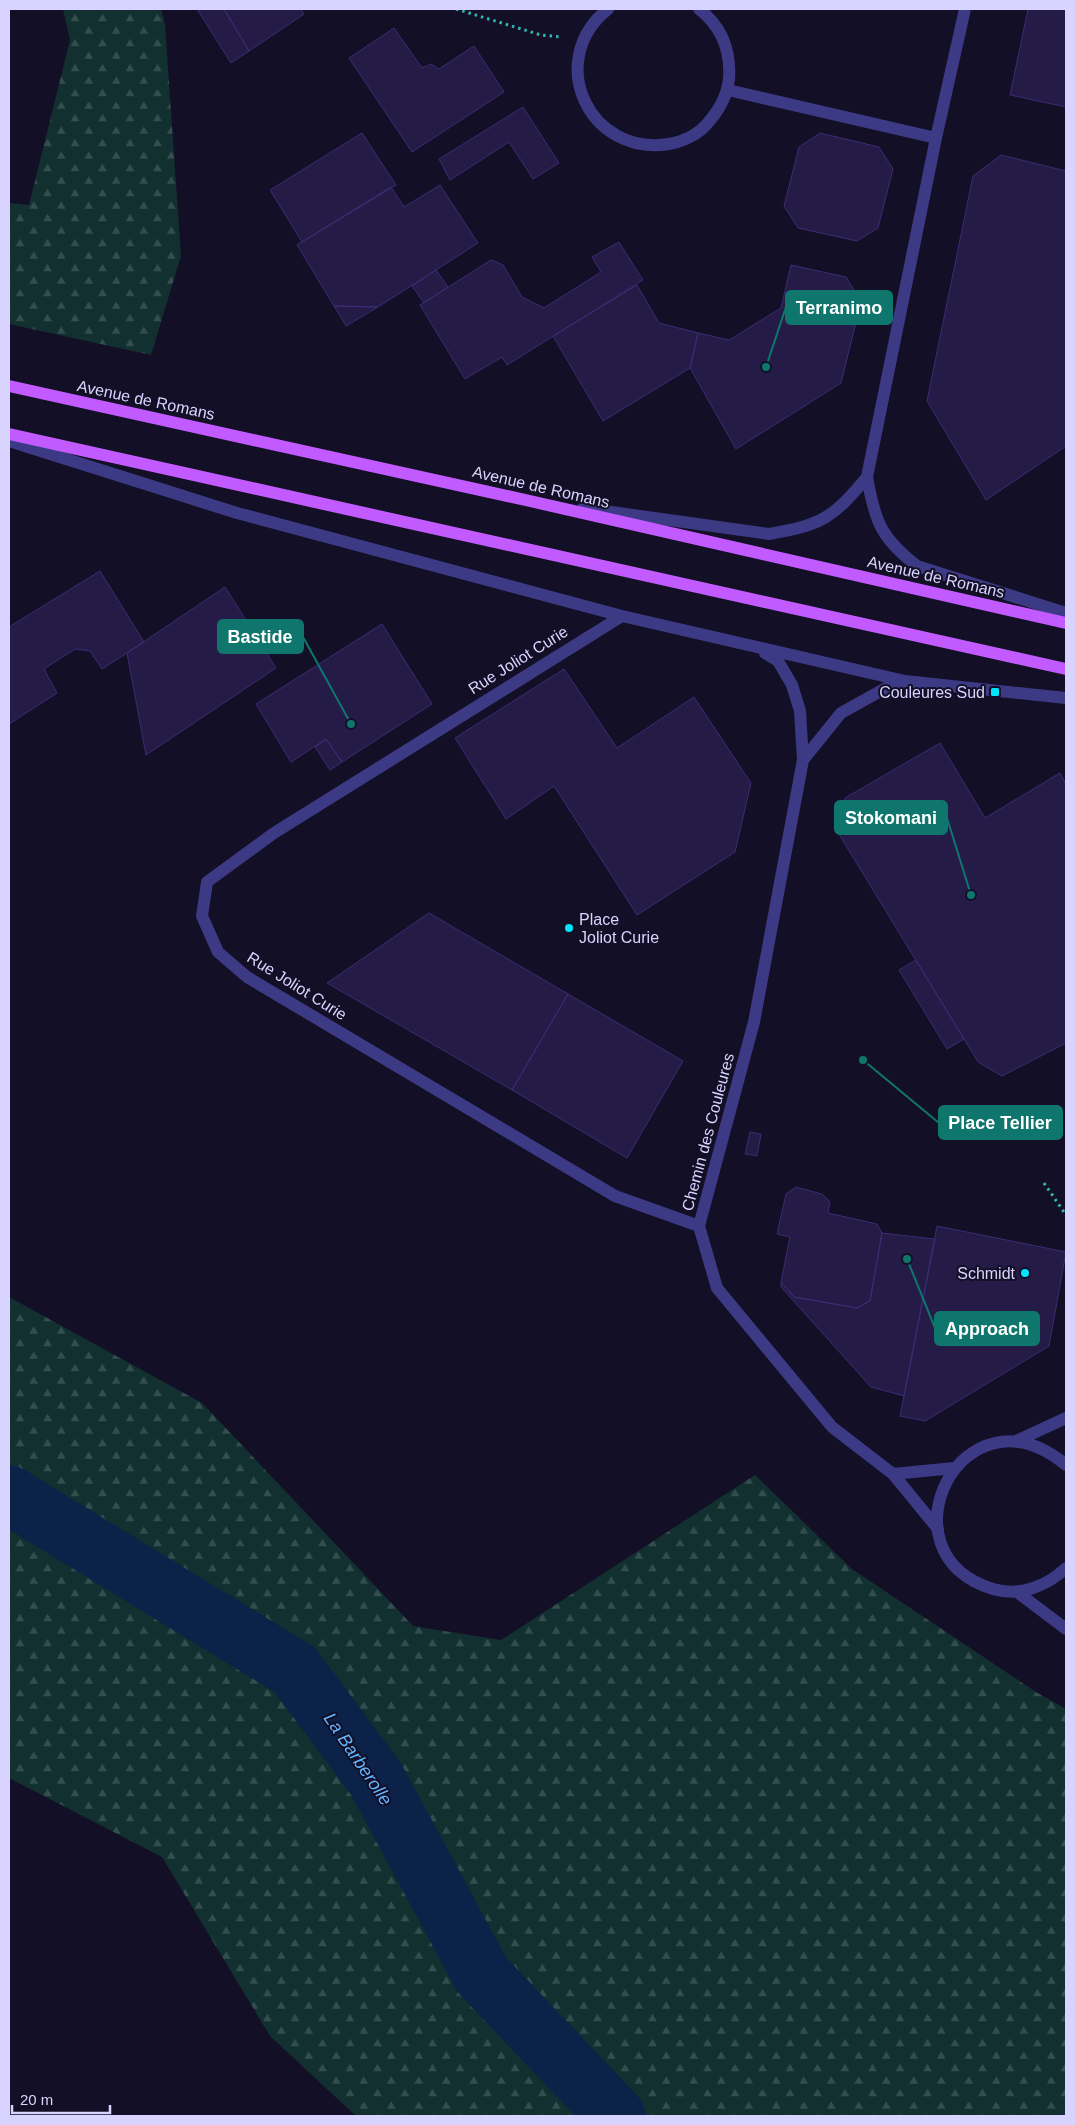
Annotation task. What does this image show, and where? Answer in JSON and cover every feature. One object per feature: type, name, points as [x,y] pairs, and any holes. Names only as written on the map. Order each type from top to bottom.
[{"type":"main road","name":"Avenue de Romans","points":[[9,386],[530,501],[1066,623]]},
{"type":"main road","points":[[9,434],[1066,669]]},
{"type":"street","points":[[608,9],[597,18],[583,40],[577,64],[579,89],[590,112],[607,130],[629,142],[653,146],[678,142],[701,131],[717,113],[728,90],[730,64],[724,40],[710,18],[699,9]]},
{"type":"street","points":[[965,9],[936,138],[866,477],[873,508],[881,530],[897,551],[918,566],[1066,612]]},
{"type":"street","points":[[728,90],[936,138]]},
{"type":"street","points":[[9,441],[237,513],[622,616],[905,681],[1066,698]]},
{"type":"street","points":[[530,501],[769,534],[796,529],[826,519],[842,507],[866,477]]},
{"type":"street","name":"Rue Joliot Curie","points":[[622,616],[274,833],[207,882],[202,916],[218,952],[247,977],[615,1196],[699,1226]]},
{"type":"street","points":[[756,647],[778,661],[792,685],[800,711],[803,760]]},
{"type":"street","points":[[803,760],[841,713],[886,688],[905,681]]},
{"type":"street","name":"Chemin des Couleures","points":[[803,760],[754,1022],[699,1226],[717,1288],[832,1427],[893,1474],[938,1529]]},
{"type":"street","points":[[1016,1442],[1066,1418]]},
{"type":"street","points":[[1066,1465],[1052,1453],[1035,1445],[1016,1442],[994,1443],[972,1453],[954,1468],[939,1497],[938,1529],[943,1546],[952,1562],[965,1576],[981,1585],[998,1590],[1017,1592],[1037,1587],[1056,1578],[1066,1568]]},
{"type":"street","points":[[893,1474],[954,1468]]},
{"type":"street","points":[[1017,1592],[1066,1629]]},
{"type":"path","points":[[456,9],[541,35],[583,40]]},
{"type":"path","points":[[1044,1183],[1066,1215]]},
{"type":"green space","points":[[63,9],[161,9],[165,25],[181,256],[151,355],[9,324],[9,203],[29,205],[70,40]]},
{"type":"green space","points":[[9,1297],[202,1403],[413,1626],[501,1640],[755,1475],[852,1569],[1036,1692],[1066,1709],[1066,2116],[356,2116],[270,2036],[162,1857],[9,1778]]},
{"type":"building","points":[[197,9],[224,9],[249,51],[231,63]]},
{"type":"building","points":[[224,9],[301,9],[304,14],[249,51]]},
{"type":"building","points":[[1028,9],[1066,9],[1066,107],[1010,95]]},
{"type":"building","points":[[394,28],[422,68],[431,64],[439,69],[474,46],[504,92],[412,152],[349,58]]},
{"type":"building","points":[[523,107],[559,163],[533,179],[509,142],[450,180],[439,159]]},
{"type":"building","points":[[362,133],[396,185],[302,242],[270,190]]},
{"type":"building","points":[[820,133],[879,147],[893,169],[878,228],[857,241],[798,228],[784,206],[799,147]]},
{"type":"building","points":[[1001,155],[1066,171],[1066,446],[986,500],[927,401],[973,176]]},
{"type":"building","points":[[440,185],[478,243],[378,307],[334,306],[297,245],[391,187],[404,207]]},
{"type":"building","points":[[619,242],[643,280],[507,365],[502,357],[465,379],[420,305],[491,260],[503,265],[522,297],[544,308],[601,272],[592,257]]},
{"type":"building","points":[[791,265],[846,277],[861,302],[841,383],[736,449],[690,368],[698,333],[729,340],[781,308]]},
{"type":"building","points":[[436,270],[448,287],[424,303],[412,286]]},
{"type":"building","points":[[637,285],[659,323],[698,333],[690,368],[603,421],[553,336]]},
{"type":"building","points":[[334,306],[378,307],[346,326]]},
{"type":"building","points":[[100,571],[144,642],[102,669],[90,651],[75,649],[44,669],[57,693],[9,724],[9,627]]},
{"type":"building","points":[[225,587],[276,668],[146,755],[127,653]]},
{"type":"building","points":[[382,624],[432,704],[342,762],[326,739],[291,762],[256,704]]},
{"type":"building","points":[[564,669],[617,748],[694,697],[751,783],[735,852],[637,915],[554,786],[506,819],[455,738]]},
{"type":"building","points":[[326,739],[342,762],[330,770],[315,747]]},
{"type":"building","points":[[940,743],[985,818],[1060,773],[1066,784],[1066,1043],[1002,1076],[978,1062],[837,831],[845,798]]},
{"type":"building","points":[[429,913],[568,994],[512,1090],[327,983]]},
{"type":"building","points":[[916,960],[964,1039],[947,1049],[899,970]]},
{"type":"building","points":[[568,994],[683,1061],[627,1158],[512,1090]]},
{"type":"building","points":[[750,1132],[761,1134],[757,1156],[745,1154]]},
{"type":"building","points":[[796,1187],[822,1194],[830,1202],[828,1213],[877,1224],[882,1233],[870,1301],[857,1308],[794,1297],[781,1282],[790,1237],[777,1234],[786,1194]]},
{"type":"building","points":[[937,1226],[1066,1252],[1049,1346],[925,1421],[900,1416]]},
{"type":"building","points":[[882,1233],[935,1239],[904,1396],[871,1387],[781,1287],[781,1282],[794,1297],[857,1308],[870,1301]]},
{"type":"waterway","name":"La Barberolle","points":[[9,1495],[295,1670],[376,1779],[482,1975],[616,2116]]},
{"type":"place","name":"Terranimo","points":[[766,367]]},
{"type":"place","name":"Couleures Sud","points":[[995,692]]},
{"type":"place","name":"Bastide","points":[[351,724]]},
{"type":"place","name":"Stokomani","points":[[971,895]]},
{"type":"place","name":"Place Joliot Curie","points":[[569,928]]},
{"type":"place","name":"Place Tellier","points":[[863,1060]]},
{"type":"place","name":"Approach","points":[[907,1259]]},
{"type":"place","name":"Schmidt","points":[[1025,1273]]}]
